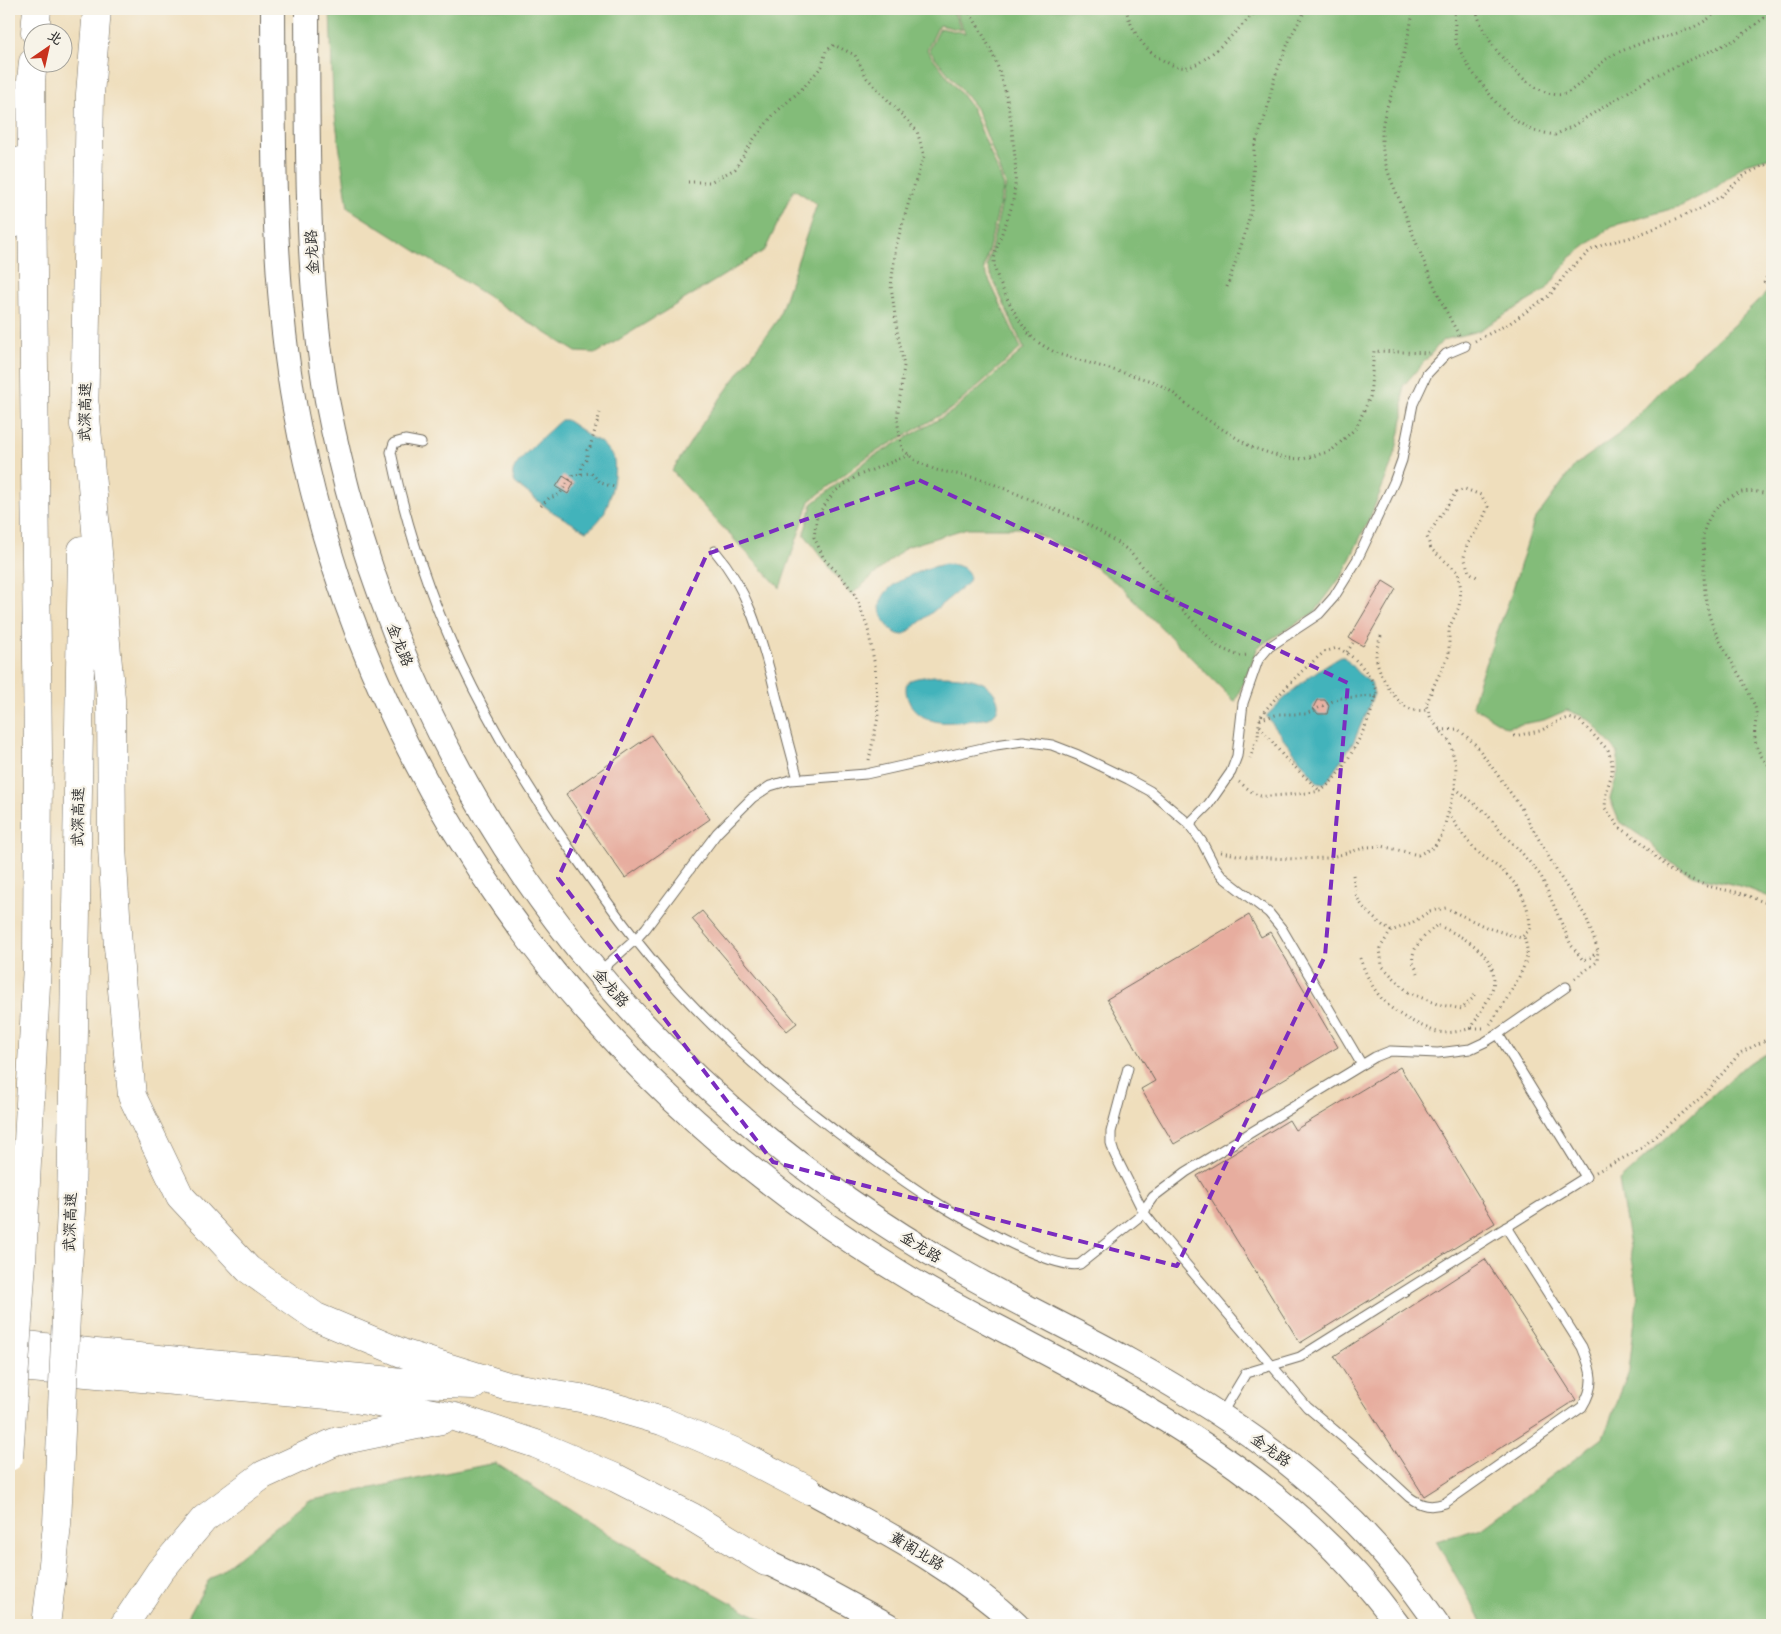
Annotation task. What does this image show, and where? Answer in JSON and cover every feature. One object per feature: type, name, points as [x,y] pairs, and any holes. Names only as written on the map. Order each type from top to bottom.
[{"type":"highway","points":[[36,22],[37,9]]},
{"type":"highway","name":"武深高速","points":[[46,1625],[57,1524],[71,1209],[90,94],[96,9]]},
{"type":"highway","points":[[9,226],[32,72]]},
{"type":"highway","points":[[9,1457],[22,1261],[37,946],[38,754],[32,72]]},
{"type":"highway","points":[[85,406],[111,699],[112,847],[118,947],[132,1096],[180,1196],[248,1269],[316,1317],[402,1353],[508,1386]]},
{"type":"highway","points":[[9,1170],[24,1224]]},
{"type":"highway","points":[[9,1343],[414,1383],[508,1386],[586,1399],[662,1421],[735,1452],[808,1490]]},
{"type":"highway","points":[[9,1366],[339,1396],[455,1417],[536,1444],[616,1478],[692,1517],[766,1562]]},
{"type":"highway","points":[[124,1625],[160,1571],[204,1518],[263,1475],[335,1442],[455,1417]]},
{"type":"street","points":[[273,9],[274,168],[281,298],[295,408],[314,494],[333,561],[350,611],[389,706],[437,802],[465,850],[497,896],[565,986],[638,1067],[678,1106],[764,1178],[823,1222],[899,1272],[946,1300],[1140,1404],[1236,1466],[1325,1539],[1365,1582],[1398,1625]]},
{"type":"street","name":"金龙路","points":[[307,9],[308,169],[313,268],[320,350],[338,452],[365,550],[381,598],[419,691],[466,784],[524,877],[555,921],[625,1004],[701,1081],[784,1152],[827,1184],[916,1244],[961,1271],[1131,1361],[1220,1415],[1304,1475],[1348,1516],[1390,1560],[1438,1625]]},
{"type":"street","name":"黄阁北路","points":[[808,1490],[939,1564],[976,1590],[1017,1625]]},
{"type":"street","points":[[766,1562],[818,1587],[888,1625]]},
{"type":"lane","points":[[1189,824],[1208,805],[1229,776],[1237,756],[1243,704],[1254,668],[1269,647],[1320,614],[1346,580],[1397,474],[1402,460],[1413,404],[1426,374],[1446,354],[1465,346]]},
{"type":"lane","points":[[421,443],[399,440],[394,443],[390,452],[416,555],[444,628],[486,714],[519,772],[594,884],[681,993],[785,1092],[895,1175],[950,1212],[978,1228],[1038,1255],[1068,1265],[1080,1264],[1144,1213],[1153,1197],[1186,1172],[1375,1057],[1390,1051],[1438,1052],[1470,1049],[1498,1034],[1566,987]]},
{"type":"lane","points":[[715,551],[740,585],[757,626],[798,779]]},
{"type":"lane","points":[[598,973],[636,939],[717,833],[736,813],[760,792],[770,786],[798,779],[866,774],[996,745],[1023,741],[1037,742],[1078,755],[1128,778],[1150,791],[1189,824],[1223,877],[1269,913],[1282,929],[1362,1065]]},
{"type":"lane","points":[[1220,1415],[1246,1373],[1300,1357],[1586,1177],[1498,1034]]},
{"type":"lane","points":[[1128,1068],[1111,1132],[1111,1143],[1114,1154],[1144,1213],[1307,1408],[1358,1450],[1417,1503],[1427,1506],[1445,1503],[1582,1407],[1590,1395],[1592,1380],[1590,1364],[1582,1347],[1506,1227]]},
{"type":"path","points":[[967,9],[996,59],[1006,90],[1016,162],[1012,204],[994,264],[1008,302],[1030,336],[1045,346],[1072,359],[1155,382],[1172,392],[1198,414],[1251,447],[1284,458],[1303,459],[1332,451],[1356,428],[1370,397],[1374,351],[1446,354]]},
{"type":"path","points":[[1126,9],[1128,17],[1146,49],[1170,65],[1189,67],[1212,54],[1258,9]]},
{"type":"path","points":[[1227,287],[1252,206],[1254,148],[1266,114],[1274,79],[1291,36],[1306,9]]},
{"type":"path","points":[[1414,9],[1397,77],[1385,114],[1382,132],[1382,153],[1388,176],[1415,242],[1465,346],[1510,323],[1550,295],[1569,270],[1591,250],[1607,243],[1648,231],[1702,208],[1722,196],[1746,174],[1772,162]]},
{"type":"path","points":[[1454,9],[1456,43],[1470,70],[1498,104],[1516,121],[1534,131],[1555,135],[1654,76],[1735,40],[1772,12]]},
{"type":"path","points":[[1477,9],[1477,18],[1491,44],[1510,68],[1530,84],[1549,93],[1564,94],[1581,83],[1606,60],[1630,47],[1678,34],[1713,15],[1719,9]]},
{"type":"path","points":[[688,182],[710,182],[735,169],[753,140],[774,114],[803,88],[822,66],[826,51],[834,45],[854,55],[868,78],[917,130],[924,156],[896,246],[891,286],[896,330],[904,366],[897,419],[902,449],[916,460],[936,470],[981,479],[1086,523],[1128,550],[1218,647],[1239,656],[1263,653]]},
{"type":"path","points":[[1764,282],[1772,265]]},
{"type":"path","points":[[581,474],[582,465],[587,459],[587,450],[590,447],[600,413]]},
{"type":"path","points":[[866,774],[878,717],[875,666],[868,629],[856,596],[824,558],[814,537],[817,516],[834,492],[857,476],[909,455]]},
{"type":"path","points":[[541,506],[549,498],[559,495],[573,475],[591,473],[601,483],[614,487]]},
{"type":"path","points":[[1205,849],[1248,856],[1295,859],[1328,858],[1368,847],[1382,846],[1418,855],[1434,847],[1442,835],[1456,788],[1456,766],[1450,742],[1431,719],[1426,705],[1449,655],[1449,628],[1459,607],[1461,590],[1458,572],[1431,549],[1427,537],[1456,492],[1464,489],[1481,495],[1488,507],[1468,545],[1464,557],[1469,572],[1477,577]]},
{"type":"path","points":[[1772,495],[1757,491],[1742,492],[1726,500],[1710,517],[1704,532],[1704,588],[1710,618],[1731,663],[1749,691],[1757,711],[1755,740],[1761,756],[1772,767]]},
{"type":"path","points":[[1381,636],[1376,654],[1377,665],[1388,686],[1405,706],[1415,710],[1428,710]]},
{"type":"path","points":[[1347,652],[1353,643]]},
{"type":"path","points":[[1229,776],[1260,796],[1320,791],[1336,777],[1363,731],[1377,696],[1377,690],[1370,674],[1351,658],[1347,652],[1337,648],[1324,652],[1262,714],[1258,737],[1247,767]]},
{"type":"path","points":[[1260,719],[1280,714],[1306,714],[1339,698],[1377,696]]},
{"type":"path","points":[[1514,736],[1540,731],[1569,718],[1580,721],[1608,750],[1612,762],[1612,773],[1606,792],[1605,808],[1619,827],[1641,842],[1669,870],[1707,886],[1740,893],[1772,905]]},
{"type":"path","points":[[1260,725],[1284,757],[1320,791]]},
{"type":"path","points":[[1440,730],[1458,729],[1476,745],[1520,806],[1559,875],[1586,917],[1598,950],[1597,962],[1572,980],[1566,987]]},
{"type":"path","points":[[1239,782],[1243,774]]},
{"type":"path","points":[[1456,788],[1486,813],[1541,876],[1571,945],[1583,960],[1591,958],[1598,950]]},
{"type":"path","points":[[1448,813],[1477,852],[1506,873],[1521,893],[1530,914],[1530,929],[1521,938],[1488,928],[1446,908],[1430,911],[1410,924],[1391,931],[1380,948],[1382,966],[1408,992],[1437,1004],[1462,1009],[1475,992]]},
{"type":"path","points":[[1353,875],[1355,893],[1377,923],[1391,931]]},
{"type":"path","points":[[1418,973],[1413,960],[1415,949],[1427,934],[1438,925],[1473,943],[1490,965],[1494,976],[1492,989],[1472,1028]]},
{"type":"path","points":[[1360,958],[1368,979],[1385,1004],[1412,1022],[1437,1032],[1486,1028],[1497,1015],[1518,978],[1528,955],[1524,935]]},
{"type":"path","points":[[1586,1177],[1639,1150],[1704,1094],[1740,1053],[1772,1037]]},
{"type":"highlighted area","points":[[919,480],[1348,683],[1325,956],[1177,1266],[773,1162],[558,878],[707,554]]},
{"type":"green space","points":[[330,9],[952,9],[962,30],[939,25],[927,50],[972,108],[1004,186],[984,269],[1021,348],[953,408],[867,457],[810,501],[780,588],[672,471],[704,421],[778,319],[817,204],[794,189],[765,250],[597,353],[576,352],[348,208],[333,101]]},
{"type":"green space","points":[[954,9],[1772,9],[1772,157],[1745,164],[1714,189],[1681,206],[1612,226],[1570,258],[1545,291],[1478,331],[1443,340],[1403,386],[1403,419],[1394,458],[1370,517],[1343,574],[1315,612],[1258,647],[1235,702],[1119,585],[1080,556],[1025,528],[967,528],[906,547],[851,595],[804,534],[812,504],[869,459],[953,411],[1024,349],[987,266],[1006,185],[976,108],[929,50],[940,28],[965,33]]},
{"type":"green space","points":[[1772,287],[1772,898],[1744,887],[1692,875],[1663,857],[1648,841],[1619,821],[1610,799],[1618,772],[1618,753],[1589,719],[1567,710],[1544,720],[1506,727],[1472,706],[1478,683],[1511,595],[1534,521],[1575,465],[1622,432],[1672,379],[1738,321]]},
{"type":"green space","points":[[1772,1051],[1772,1625],[1484,1625],[1436,1541],[1482,1528],[1603,1438],[1629,1371],[1638,1293],[1619,1181],[1747,1064]]},
{"type":"green space","points":[[495,1463],[621,1542],[772,1625],[184,1625],[208,1581],[308,1501]]},
{"type":"water","points":[[561,420],[566,420],[600,442],[613,457],[615,469],[613,484],[605,511],[597,522],[586,531],[551,511],[515,483],[513,478],[515,467],[534,445]]},
{"type":"water","points":[[945,564],[964,568],[969,574],[968,583],[904,635],[893,631],[885,622],[880,610],[882,599],[888,590],[898,582],[922,570]]},
{"type":"water","points":[[1340,657],[1344,657],[1358,673],[1371,683],[1374,694],[1354,741],[1328,780],[1323,784],[1318,783],[1267,715],[1310,676]]},
{"type":"water","points":[[952,676],[983,683],[992,690],[998,700],[997,710],[988,718],[979,720],[944,722],[926,718],[910,704],[906,686],[913,679]]},
{"type":"building","points":[[563,476],[574,483],[568,494],[556,487]]},
{"type":"building","points":[[1383,581],[1396,589],[1363,646],[1349,638]]},
{"type":"building","points":[[1317,700],[1325,700],[1329,706],[1327,714],[1318,714],[1313,708]]},
{"type":"building","points":[[651,735],[710,819],[625,878],[566,794]]},
{"type":"building","points":[[702,911],[797,1023],[787,1031],[692,919]]},
{"type":"building","points":[[1249,915],[1261,937],[1270,932],[1338,1047],[1174,1144],[1141,1089],[1155,1081],[1107,999]]},
{"type":"building","points":[[1400,1067],[1495,1223],[1300,1343],[1197,1176],[1289,1120],[1295,1130]]},
{"type":"building","points":[[1485,1259],[1576,1400],[1424,1496],[1334,1356]]}]
